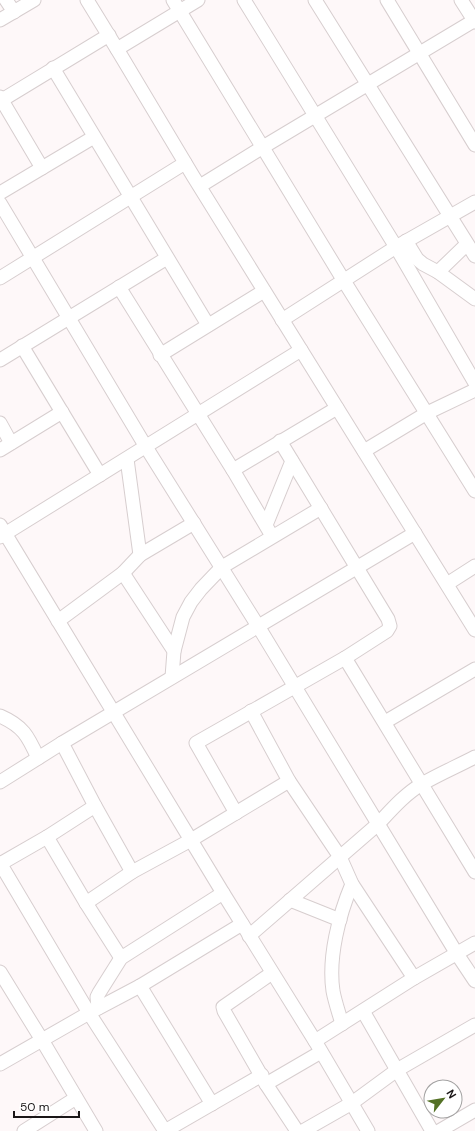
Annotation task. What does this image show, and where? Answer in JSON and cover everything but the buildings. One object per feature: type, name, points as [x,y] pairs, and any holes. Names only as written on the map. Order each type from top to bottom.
[{"type":"street","points":[[6,0],[14,12]]},
{"type":"street","points":[[0,20],[34,0]]},
{"type":"street","points":[[87,0],[118,49],[185,163],[475,630]]},
{"type":"street","points":[[118,49],[176,5],[198,0]]},
{"type":"street","points":[[244,0],[314,116],[401,244],[475,383]]},
{"type":"street","points":[[315,0],[475,256]]},
{"type":"street","points":[[387,0],[475,145]]},
{"type":"street","points":[[200,186],[314,116],[475,21],[461,0]]},
{"type":"street","points":[[176,5],[344,281],[475,491]]},
{"type":"street","points":[[42,168],[1,99],[109,35]]},
{"type":"street","points":[[54,68],[208,325]]},
{"type":"street","points":[[0,193],[94,137]]},
{"type":"street","points":[[0,278],[185,163]]},
{"type":"street","points":[[282,320],[401,244],[475,202]]},
{"type":"street","points":[[0,203],[146,447],[222,567],[457,954],[475,981]]},
{"type":"street","points":[[401,244],[423,264],[438,272],[475,299]]},
{"type":"street","points":[[438,272],[467,244]]},
{"type":"street","points":[[0,360],[167,258]]},
{"type":"street","points":[[119,287],[233,470],[269,531]]},
{"type":"street","points":[[160,355],[264,291]]},
{"type":"street","points":[[22,346],[100,475]]},
{"type":"street","points":[[301,350],[127,459],[2,532],[318,1046],[368,1131]]},
{"type":"street","points":[[364,451],[427,414],[475,390]]},
{"type":"street","points":[[233,470],[337,408]]},
{"type":"street","points":[[0,450],[62,412]]},
{"type":"street","points":[[0,423],[11,443]]},
{"type":"street","points":[[236,813],[196,743],[345,658],[387,631],[390,626],[358,568],[280,441]]},
{"type":"street","points":[[127,459],[140,555]]},
{"type":"street","points":[[269,531],[292,461]]},
{"type":"street","points":[[172,677],[174,651],[183,617],[201,589],[222,567],[269,531],[321,508]]},
{"type":"street","points":[[58,621],[123,573],[140,555],[194,523]]},
{"type":"street","points":[[0,782],[62,743],[358,568],[414,533]]},
{"type":"street","points":[[447,584],[475,566]]},
{"type":"street","points":[[123,573],[174,651]]},
{"type":"street","points":[[345,658],[475,872]]},
{"type":"street","points":[[385,722],[475,669]]},
{"type":"street","points":[[251,712],[289,781],[340,857],[352,884],[414,978]]},
{"type":"street","points":[[0,716],[13,722],[22,730],[30,740],[38,758]]},
{"type":"street","points":[[62,743],[132,872]]},
{"type":"street","points":[[249,936],[378,824],[396,804],[422,784],[474,758]]},
{"type":"street","points":[[86,903],[132,872],[191,840],[289,781]]},
{"type":"street","points":[[95,806],[47,837],[0,864],[94,1011],[165,1131],[212,1104],[264,1079],[318,1046],[342,1024],[414,978],[475,943]]},
{"type":"street","points":[[47,837],[121,958]]},
{"type":"street","points":[[342,1024],[333,990],[332,973],[334,950],[340,920],[346,898],[352,884]]},
{"type":"street","points":[[94,1011],[99,993],[121,958],[223,893]]},
{"type":"street","points":[[290,900],[340,920]]},
{"type":"street","points":[[0,1064],[140,986],[242,924]]},
{"type":"street","points":[[0,972],[96,1131]]},
{"type":"street","points":[[272,973],[223,1007],[264,1079],[297,1131]]},
{"type":"street","points":[[140,986],[212,1104]]},
{"type":"street","points":[[363,1011],[432,1131]]},
{"type":"street","points":[[303,1131],[352,1103],[397,1070],[475,1025]]},
{"type":"street","points":[[32,1129],[76,1098]]},
{"type":"street","points":[[439,1131],[475,1110]]}]
